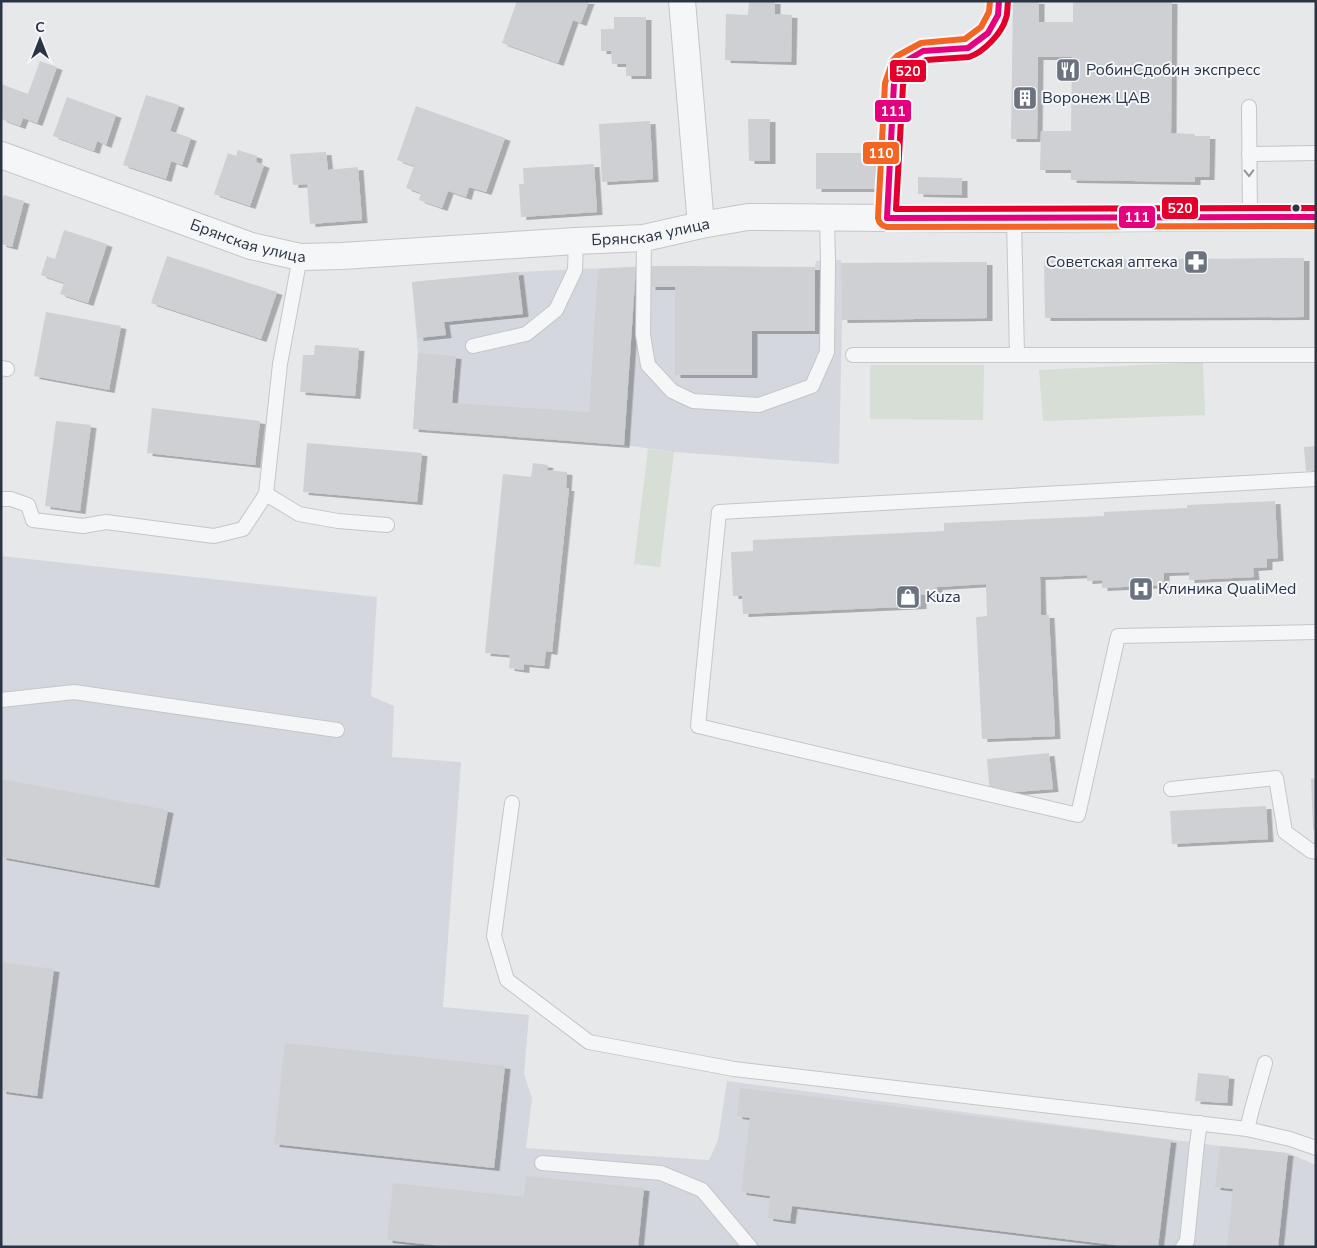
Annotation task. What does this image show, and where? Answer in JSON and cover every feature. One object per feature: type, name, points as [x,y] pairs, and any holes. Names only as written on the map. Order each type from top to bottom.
[{"type":"street","points":[[682,1],[701,225]]},
{"type":"street","name":"Брянская улица","points":[[1,155],[251,246],[300,257],[644,238],[701,225],[748,218],[1316,217]]},
{"type":"lane","points":[[887,218],[894,82],[901,64],[923,50],[968,48],[988,33],[998,15],[999,1]]},
{"type":"lane","points":[[1249,107],[1250,218]]},
{"type":"lane","points":[[1249,154],[1316,153]]},
{"type":"lane","points":[[644,238],[643,335],[648,364],[672,391],[693,401],[760,405],[812,386],[827,352],[827,218]]},
{"type":"lane","points":[[1014,219],[1018,355]]},
{"type":"lane","points":[[473,346],[526,334],[556,310],[575,270],[576,241]]},
{"type":"lane","points":[[1,499],[28,505],[33,520],[83,526],[106,522],[214,536],[243,529],[266,494],[280,364],[300,257]]},
{"type":"lane","points":[[853,355],[1316,355]]},
{"type":"lane","points":[[1316,480],[719,512],[698,726],[1078,815],[1118,636],[1316,632]]},
{"type":"lane","points":[[266,494],[299,514],[338,521],[387,525]]},
{"type":"lane","points":[[1,700],[74,692],[338,730]]},
{"type":"lane","points":[[1170,789],[1276,778],[1285,832],[1311,851],[1316,852]]},
{"type":"lane","points":[[512,803],[494,936],[507,980],[589,1042],[734,1069],[1248,1129],[1290,1139],[1316,1148]]},
{"type":"lane","points":[[1248,1129],[1265,1064]]},
{"type":"lane","points":[[1183,1247],[1187,1241],[1200,1123]]},
{"type":"lane","points":[[542,1163],[661,1173],[702,1190],[750,1247]]},
{"type":"shaded area","points":[[841,260],[842,320],[839,464],[674,452],[624,445],[413,429],[418,353],[412,282],[518,272],[650,266],[815,267],[816,261]]},
{"type":"shaded area","points":[[1203,362],[1205,415],[1043,421],[1039,370]]},
{"type":"shaded area","points":[[870,365],[984,365],[983,420],[870,419]]},
{"type":"shaded area","points":[[648,449],[674,452],[660,567],[634,564]]},
{"type":"shaded area","points":[[1,556],[377,597],[371,696],[394,706],[392,757],[461,762],[443,1007],[529,1015],[524,1074],[532,1098],[526,1148],[709,1160],[718,1140],[727,1081],[1220,1146],[1288,1153],[1316,1165],[1316,1247],[1,1247]]},
{"type":"building","points":[[517,1],[589,1],[581,23],[573,20],[558,63],[502,43]]},
{"type":"building","points":[[749,1],[775,1],[775,14],[792,15],[791,62],[725,60],[726,14],[748,15]]},
{"type":"building","points":[[1013,1],[1039,1],[1039,22],[1073,22],[1073,1],[1172,1],[1171,133],[1210,136],[1209,177],[1195,177],[1195,182],[1071,180],[1071,170],[1040,170],[1041,131],[1071,131],[1072,57],[1038,57],[1037,139],[1011,139]]},
{"type":"building","points":[[614,17],[646,17],[646,76],[626,76],[626,64],[612,64],[611,51],[601,51],[601,29],[614,29]]},
{"type":"building","points":[[40,61],[57,67],[37,123],[23,118],[20,126],[1,119],[1,84],[28,94]]},
{"type":"building","points":[[146,95],[179,105],[170,131],[191,138],[182,165],[171,161],[166,179],[123,165]]},
{"type":"building","points":[[67,97],[116,115],[106,145],[97,141],[94,151],[53,136]]},
{"type":"building","points":[[416,106],[505,138],[486,192],[469,187],[466,197],[448,191],[442,208],[419,200],[421,193],[406,188],[414,166],[397,160]]},
{"type":"building","points":[[748,119],[770,119],[770,161],[749,161]]},
{"type":"building","points":[[650,121],[653,179],[602,182],[599,124]]},
{"type":"building","points":[[238,150],[257,156],[256,162],[264,165],[250,206],[214,194],[228,153],[236,156]]},
{"type":"building","points":[[326,152],[328,170],[358,167],[362,220],[310,224],[307,184],[293,185],[290,154]]},
{"type":"building","points":[[816,153],[875,153],[875,189],[816,189]]},
{"type":"building","points":[[594,164],[597,212],[521,217],[519,184],[524,184],[523,168]]},
{"type":"building","points":[[918,177],[962,178],[962,195],[918,194]]},
{"type":"building","points":[[4,195],[24,201],[12,247],[1,244],[1,203]]},
{"type":"building","points":[[64,230],[107,244],[88,303],[60,294],[64,283],[41,275],[47,256],[55,259]]},
{"type":"building","points":[[167,256],[277,292],[261,339],[151,303]]},
{"type":"building","points":[[1304,258],[1304,317],[1045,318],[1044,260]]},
{"type":"building","points":[[987,262],[987,318],[842,320],[841,263]]},
{"type":"building","points":[[650,266],[815,267],[815,331],[752,331],[752,375],[675,375],[675,287],[650,287]]},
{"type":"building","points":[[636,267],[624,445],[413,429],[418,353],[456,356],[452,403],[589,412],[598,269]]},
{"type":"building","points":[[518,272],[523,314],[444,322],[446,335],[418,338],[412,282]]},
{"type":"building","points":[[46,312],[121,326],[109,390],[34,376]]},
{"type":"building","points":[[315,345],[359,348],[355,396],[300,392],[303,355],[314,355]]},
{"type":"building","points":[[152,408],[260,421],[255,465],[147,453]]},
{"type":"building","points":[[56,421],[91,425],[80,511],[45,506]]},
{"type":"building","points":[[307,443],[422,453],[417,502],[303,492]]},
{"type":"building","points":[[1316,446],[1316,470],[1306,471],[1304,447]]},
{"type":"building","points":[[533,463],[548,465],[547,470],[567,472],[566,488],[569,488],[552,652],[546,651],[544,666],[524,664],[524,670],[509,668],[510,655],[485,653],[503,474],[531,477]]},
{"type":"building","points":[[1275,501],[1278,558],[1267,559],[1267,567],[1253,568],[1254,577],[1189,580],[1189,572],[1164,573],[1164,585],[1102,588],[1102,580],[1087,581],[1087,575],[1040,577],[1041,615],[1049,615],[1055,736],[982,739],[976,617],[987,616],[986,584],[937,587],[937,594],[921,595],[921,606],[743,614],[742,596],[733,596],[731,552],[753,551],[753,540],[944,531],[944,523],[1104,516],[1104,512],[1187,508],[1187,505]]},
{"type":"building","points":[[1049,753],[1053,789],[990,794],[987,759]]},
{"type":"building","points":[[1316,778],[1316,830],[1313,830],[1311,779]]},
{"type":"building","points":[[1,779],[168,810],[154,885],[1,857]]},
{"type":"building","points":[[1266,806],[1268,839],[1172,844],[1170,811]]},
{"type":"building","points":[[1,962],[54,969],[37,1096],[1,1091]]},
{"type":"building","points":[[285,1043],[505,1066],[494,1168],[274,1144]]},
{"type":"building","points":[[1198,1073],[1229,1076],[1227,1103],[1195,1101]]},
{"type":"building","points":[[740,1088],[1171,1140],[1158,1247],[1131,1247],[792,1206],[790,1221],[768,1218],[770,1196],[741,1192],[750,1118],[737,1116]]},
{"type":"building","points":[[1220,1146],[1288,1153],[1278,1247],[1227,1247],[1233,1189],[1215,1187]]},
{"type":"building","points":[[526,1176],[644,1188],[638,1247],[451,1247],[387,1240],[393,1183],[524,1197]]},
{"type":"transit line","name":"110","points":[[990,1],[989,12],[981,27],[965,39],[921,43],[893,60],[885,83],[878,218],[882,225],[887,227],[1316,226]]},
{"type":"transit line","name":"111","points":[[999,1],[998,15],[988,33],[968,48],[923,51],[901,64],[894,83],[887,218],[1316,217]]},
{"type":"transit line","name":"520","points":[[1008,2],[1007,16],[1001,30],[981,51],[969,57],[926,60],[908,70],[903,85],[896,209],[1316,208]]},
{"type":"place","name":"РобинСдобин экспресс","points":[[1068,70]]},
{"type":"place","name":"Воронеж ЦАВ","points":[[1025,98]]},
{"type":"place","name":"Советская аптека","points":[[1196,262]]},
{"type":"place","name":"Клиника QualiMed","points":[[1141,589]]},
{"type":"place","name":"Kuza","points":[[908,597]]}]
